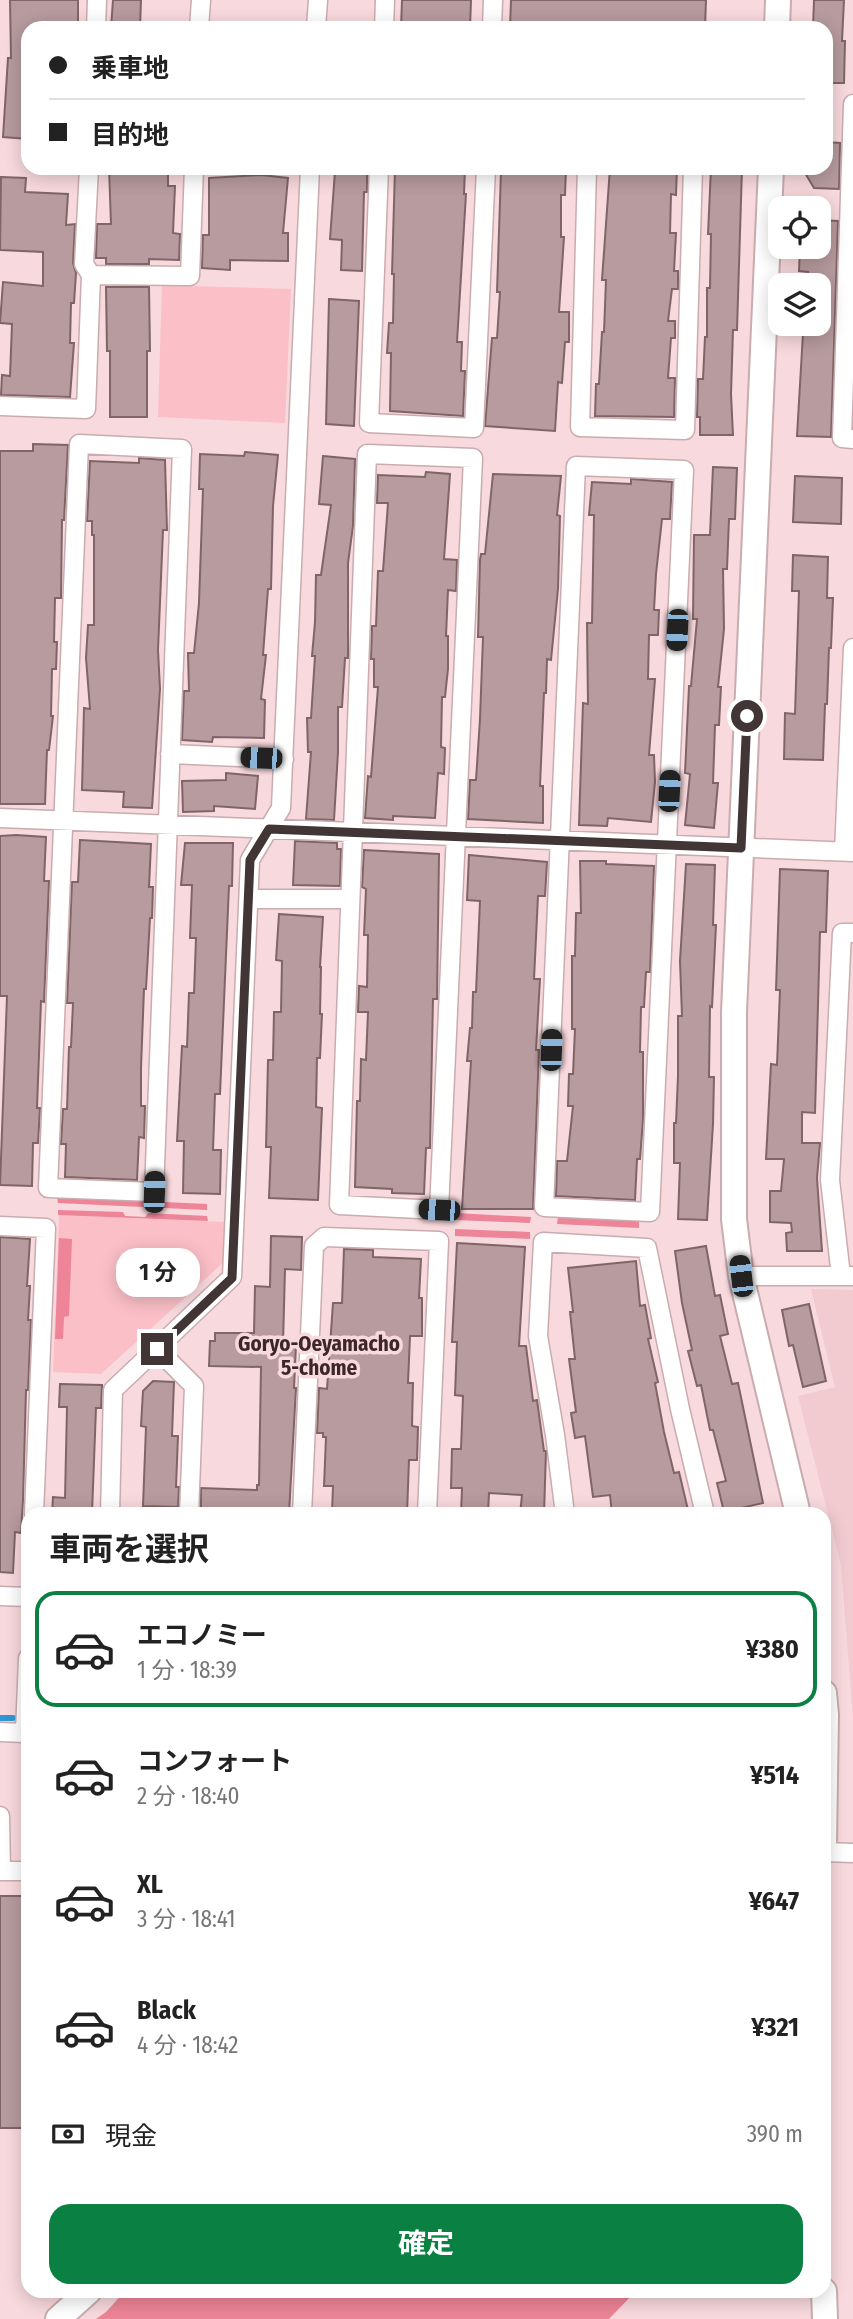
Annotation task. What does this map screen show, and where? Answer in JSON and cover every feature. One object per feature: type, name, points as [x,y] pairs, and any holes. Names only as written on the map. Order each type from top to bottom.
[{"type":"street","points":[[96,21],[97,0]]},
{"type":"street","points":[[200,21],[201,0]]},
{"type":"street","points":[[316,21],[318,0]]},
{"type":"street","points":[[384,21],[385,0]]},
{"type":"street","points":[[492,21],[493,0]]},
{"type":"street","points":[[777,21],[778,0]]},
{"type":"street","points":[[853,104],[842,438],[853,439]]},
{"type":"street","points":[[0,406],[86,409],[91,275],[84,264],[89,175]]},
{"type":"street","points":[[91,275],[190,276],[194,175]]},
{"type":"street","points":[[110,1507],[113,1390],[232,1278],[250,860],[281,808],[310,175]]},
{"type":"street","points":[[379,175],[369,423],[474,428],[486,175]]},
{"type":"street","points":[[587,175],[580,427],[685,430],[693,175]]},
{"type":"street","points":[[770,196],[771,175]]},
{"type":"street","points":[[831,209],[851,210]]},
{"type":"street","points":[[768,250],[734,1012],[734,1219],[741,1276],[796,1507]]},
{"type":"street","points":[[79,444],[182,449],[170,754],[154,1192],[48,1188],[79,444]]},
{"type":"street","points":[[367,454],[473,458],[456,836],[439,1210],[339,1205],[367,454]]},
{"type":"street","points":[[576,466],[684,470],[667,845],[650,1212],[544,1207],[576,466]]},
{"type":"street","points":[[0,818],[848,852],[853,648]]},
{"type":"street","points":[[170,754],[284,759]]},
{"type":"street","points":[[248,900],[350,899]]},
{"type":"street","points":[[741,1276],[847,1276],[830,1180],[842,933],[853,933]]},
{"type":"street","points":[[0,1226],[46,1228],[34,1507]]},
{"type":"street","points":[[302,1507],[314,1246],[324,1237],[439,1241],[427,1507]]},
{"type":"street","points":[[564,1507],[538,1336],[543,1242],[647,1248],[703,1507]]},
{"type":"street","points":[[157,1349],[194,1386],[189,1507]]},
{"type":"street","points":[[0,1596],[21,1597]]},
{"type":"street","points":[[0,1732],[21,1733]]},
{"type":"street","points":[[0,1816],[1,1871],[21,1871]]},
{"type":"street","points":[[831,1852],[853,1853]]},
{"type":"street","points":[[58,2319],[81,2298]]},
{"type":"street","points":[[824,2298],[825,2319]]},
{"type":"shaded area","points":[[162,285],[291,289],[285,423],[158,417]]},
{"type":"shaded area","points":[[57,1197],[207,1204],[207,1210],[58,1203]]},
{"type":"shaded area","points":[[58,1210],[123,1212],[125,1216],[145,1217],[148,1213],[207,1216],[208,1221],[58,1215]]},
{"type":"shaded area","points":[[456,1213],[531,1217],[530,1223],[455,1220]]},
{"type":"shaded area","points":[[59,1215],[225,1222],[224,1262],[101,1374],[53,1372]]},
{"type":"shaded area","points":[[558,1217],[639,1220],[639,1228],[557,1224]]},
{"type":"shaded area","points":[[455,1229],[530,1232],[530,1239],[455,1236]]},
{"type":"shaded area","points":[[59,1238],[72,1239],[69,1316],[64,1317],[63,1339],[55,1339]]},
{"type":"shaded area","points":[[811,1289],[853,1290],[853,1718],[841,1565],[831,1526],[831,1507],[826,1507],[798,1396],[835,1387]]},
{"type":"shaded area","points":[[119,2298],[629,2298],[609,2319],[96,2319]]},
{"type":"building","points":[[10,0],[78,0],[78,21],[21,21],[21,138],[3,137],[8,58],[11,58]]},
{"type":"building","points":[[113,0],[141,0],[140,21],[112,21]]},
{"type":"building","points":[[402,0],[471,0],[470,21],[401,21]]},
{"type":"building","points":[[511,0],[706,0],[705,21],[510,21]]},
{"type":"building","points":[[814,0],[844,0],[844,83],[833,83],[833,21],[813,21]]},
{"type":"building","points":[[833,142],[840,143],[839,189],[814,188],[806,175],[833,175]]},
{"type":"building","points":[[109,175],[168,175],[168,186],[175,186],[173,233],[180,234],[179,260],[149,259],[149,264],[106,264],[106,258],[96,258],[97,224],[111,224]]},
{"type":"building","points":[[261,175],[288,178],[283,233],[288,233],[288,261],[230,260],[230,270],[202,268],[203,235],[209,235],[209,178]]},
{"type":"building","points":[[335,175],[367,175],[367,192],[364,192],[362,271],[341,270],[342,240],[330,239]]},
{"type":"building","points":[[395,175],[465,175],[466,194],[457,342],[462,342],[461,371],[465,371],[463,416],[390,411],[391,353],[387,353],[389,323],[393,323]]},
{"type":"building","points":[[501,175],[566,175],[565,195],[561,195],[561,237],[564,237],[559,312],[569,312],[569,342],[565,342],[562,383],[558,382],[555,431],[485,426],[492,338],[497,338],[500,292],[497,292]]},
{"type":"building","points":[[610,175],[677,175],[676,195],[671,194],[670,233],[676,233],[674,271],[678,271],[678,289],[672,289],[668,321],[675,321],[668,378],[675,378],[674,417],[595,416],[596,384],[599,384],[604,332],[606,280],[602,280]]},
{"type":"building","points":[[711,175],[742,175],[737,330],[733,330],[733,435],[700,435],[700,417],[697,417],[698,379],[703,379],[707,337],[707,288],[710,288],[711,234],[708,234]]},
{"type":"building","points":[[1,177],[26,178],[25,192],[68,194],[66,225],[75,224],[73,263],[76,273],[74,303],[71,303],[70,343],[74,343],[70,397],[1,395],[2,375],[10,376],[12,324],[0,323],[3,282],[43,286],[43,252],[0,250]]},
{"type":"building","points":[[831,221],[838,221],[831,437],[797,436],[803,336],[831,336],[831,273],[799,271],[800,259],[831,259]]},
{"type":"building","points":[[106,287],[149,287],[147,417],[110,417]]},
{"type":"building","points":[[329,299],[359,301],[354,426],[326,424]]},
{"type":"building","points":[[33,444],[68,445],[62,520],[61,598],[55,598],[56,669],[52,669],[53,716],[47,750],[45,804],[0,804],[0,451],[33,451]]},
{"type":"building","points":[[245,452],[278,455],[273,506],[271,589],[268,589],[263,655],[266,655],[261,699],[265,700],[264,738],[213,737],[212,742],[182,740],[184,691],[189,691],[188,653],[194,653],[199,603],[203,489],[199,489],[200,454],[244,456]]},
{"type":"building","points":[[323,456],[355,459],[353,526],[348,563],[348,658],[345,658],[342,707],[338,707],[334,820],[306,819],[311,752],[308,752],[307,718],[311,718],[315,656],[312,656],[316,575],[321,575],[331,505],[319,504]]},
{"type":"building","points":[[139,458],[165,460],[167,530],[163,530],[158,650],[160,689],[152,808],[123,807],[124,792],[82,790],[84,708],[90,709],[86,658],[88,625],[94,625],[94,535],[92,521],[87,521],[90,461],[139,463]]},
{"type":"building","points":[[713,467],[737,468],[735,519],[729,519],[727,569],[723,569],[724,629],[718,687],[721,687],[719,725],[715,725],[713,783],[718,783],[714,828],[685,825],[690,774],[685,773],[689,686],[697,619],[693,619],[694,535],[710,535]]},
{"type":"building","points":[[426,472],[450,474],[444,559],[457,560],[456,591],[448,590],[448,669],[445,697],[442,697],[441,747],[445,748],[444,774],[438,773],[435,818],[365,818],[378,687],[374,687],[374,659],[371,659],[372,626],[376,626],[378,571],[383,571],[388,503],[377,503],[378,475],[425,477]]},
{"type":"building","points":[[493,474],[561,476],[557,515],[560,516],[558,589],[551,660],[547,659],[544,693],[540,786],[543,786],[543,823],[468,819],[470,780],[476,780],[480,719],[483,637],[478,637],[480,560],[481,554],[485,554]]},
{"type":"building","points":[[795,476],[842,478],[841,524],[793,522]]},
{"type":"building","points":[[631,479],[672,482],[670,519],[662,519],[656,574],[654,610],[659,610],[658,635],[649,635],[648,679],[655,679],[649,755],[654,755],[655,782],[651,822],[608,818],[607,826],[579,825],[583,703],[588,704],[587,623],[592,623],[594,515],[589,515],[592,482],[631,484]]},
{"type":"building","points":[[793,555],[828,557],[827,598],[833,598],[823,760],[784,759],[785,713],[795,714],[799,591],[792,591]]},
{"type":"building","points":[[226,773],[258,776],[255,809],[214,806],[214,811],[183,812],[182,781],[226,780]]},
{"type":"building","points":[[0,836],[46,837],[44,881],[49,881],[44,1002],[41,1001],[37,1108],[40,1108],[38,1143],[33,1143],[32,1186],[0,1185],[7,996],[0,996]]},
{"type":"building","points":[[80,840],[151,844],[149,887],[153,887],[152,918],[144,989],[141,1068],[141,1106],[145,1106],[144,1138],[139,1137],[137,1180],[65,1177],[66,1144],[61,1144],[63,1109],[67,1109],[73,1003],[67,1003],[72,882],[78,882]]},
{"type":"building","points":[[295,841],[337,843],[337,849],[341,849],[340,886],[293,885]]},
{"type":"building","points":[[185,843],[233,843],[220,1094],[215,1094],[213,1150],[221,1150],[220,1194],[183,1193],[184,1141],[177,1141],[182,1046],[187,1047],[189,993],[194,993],[196,938],[190,938],[192,885],[181,885]]},
{"type":"building","points":[[364,850],[439,854],[437,999],[433,999],[430,1148],[426,1148],[424,1194],[392,1193],[392,1189],[355,1187],[357,1101],[360,1101],[361,1059],[366,1060],[368,1012],[358,1012],[359,986],[367,987],[368,935],[364,935],[366,889],[362,887]]},
{"type":"building","points":[[469,855],[547,862],[545,896],[538,896],[534,979],[540,979],[533,1209],[462,1209],[471,1061],[467,1061],[472,1028],[473,992],[476,992],[480,901],[467,900]]},
{"type":"building","points":[[580,861],[654,866],[650,972],[646,972],[644,1007],[641,1007],[643,1120],[635,1200],[556,1196],[557,1161],[567,1161],[573,1106],[568,1106],[575,1029],[572,1029],[572,956],[575,956],[576,913],[581,913]]},
{"type":"building","points":[[686,864],[715,865],[713,925],[716,925],[712,1007],[710,1006],[709,1077],[714,1077],[713,1124],[707,1220],[678,1219],[680,1163],[674,1163],[678,1016],[682,1016],[680,961]]},
{"type":"building","points":[[780,869],[828,871],[826,932],[820,932],[815,1113],[802,1112],[802,1143],[820,1143],[817,1178],[822,1251],[787,1251],[786,1233],[792,1232],[791,1223],[770,1222],[770,1191],[781,1191],[784,1159],[766,1159],[771,1064],[777,1065],[780,990],[776,990]]},
{"type":"building","points":[[279,914],[323,917],[320,967],[322,1014],[320,1058],[317,1058],[316,1107],[322,1108],[318,1200],[269,1198],[271,1147],[266,1147],[268,1060],[273,1060],[274,1012],[281,1012],[282,961],[276,960]]},
{"type":"building","points":[[271,1236],[302,1237],[301,1270],[285,1269],[283,1344],[296,1345],[289,1507],[201,1507],[201,1488],[257,1490],[259,1485],[261,1367],[209,1366],[210,1341],[215,1341],[215,1333],[254,1333],[255,1286],[270,1287]]},
{"type":"building","points":[[0,1237],[30,1239],[27,1286],[30,1286],[28,1320],[31,1320],[21,1533],[15,1532],[13,1573],[0,1572]]},
{"type":"building","points":[[457,1243],[525,1247],[519,1346],[526,1346],[533,1401],[537,1400],[546,1451],[544,1507],[521,1507],[522,1495],[489,1493],[488,1507],[461,1507],[462,1488],[451,1488],[452,1449],[461,1449],[463,1396],[455,1395],[457,1342],[452,1342]]},
{"type":"building","points":[[706,1246],[715,1296],[720,1295],[728,1334],[720,1336],[732,1384],[738,1383],[763,1503],[746,1507],[723,1507],[717,1483],[726,1481],[713,1430],[710,1430],[701,1385],[697,1386],[688,1351],[692,1350],[675,1251]]},
{"type":"building","points":[[344,1249],[373,1250],[373,1257],[421,1259],[419,1298],[422,1298],[422,1336],[410,1336],[408,1383],[413,1383],[412,1426],[418,1427],[417,1460],[409,1460],[407,1507],[332,1507],[333,1486],[324,1486],[326,1437],[323,1437],[323,1433],[317,1433],[319,1388],[327,1389],[333,1303],[342,1303]]},
{"type":"building","points":[[636,1261],[640,1306],[645,1305],[664,1432],[674,1473],[679,1472],[687,1507],[611,1507],[610,1495],[593,1497],[585,1436],[575,1438],[571,1413],[576,1412],[569,1359],[575,1359],[568,1268]]},
{"type":"building","points":[[809,1304],[826,1381],[803,1387],[793,1345],[789,1346],[782,1310]]},
{"type":"building","points":[[153,1381],[174,1382],[172,1436],[178,1436],[178,1507],[143,1506],[146,1427],[141,1426],[143,1391]]},
{"type":"building","points":[[60,1384],[102,1385],[101,1408],[96,1408],[92,1507],[52,1507],[53,1497],[65,1498],[67,1407],[59,1407]]},
{"type":"building","points":[[0,1896],[21,1896],[21,2128],[0,2128]]},
{"type":"waterway","points":[[0,1718],[13,1718]]},
{"type":"district","name":"Goryo-Oeyamacho 5-chome","points":[[319,1356]]},
{"type":"route","points":[[157,1349],[232,1278],[250,860],[269,829],[741,848],[747,716]]}]
